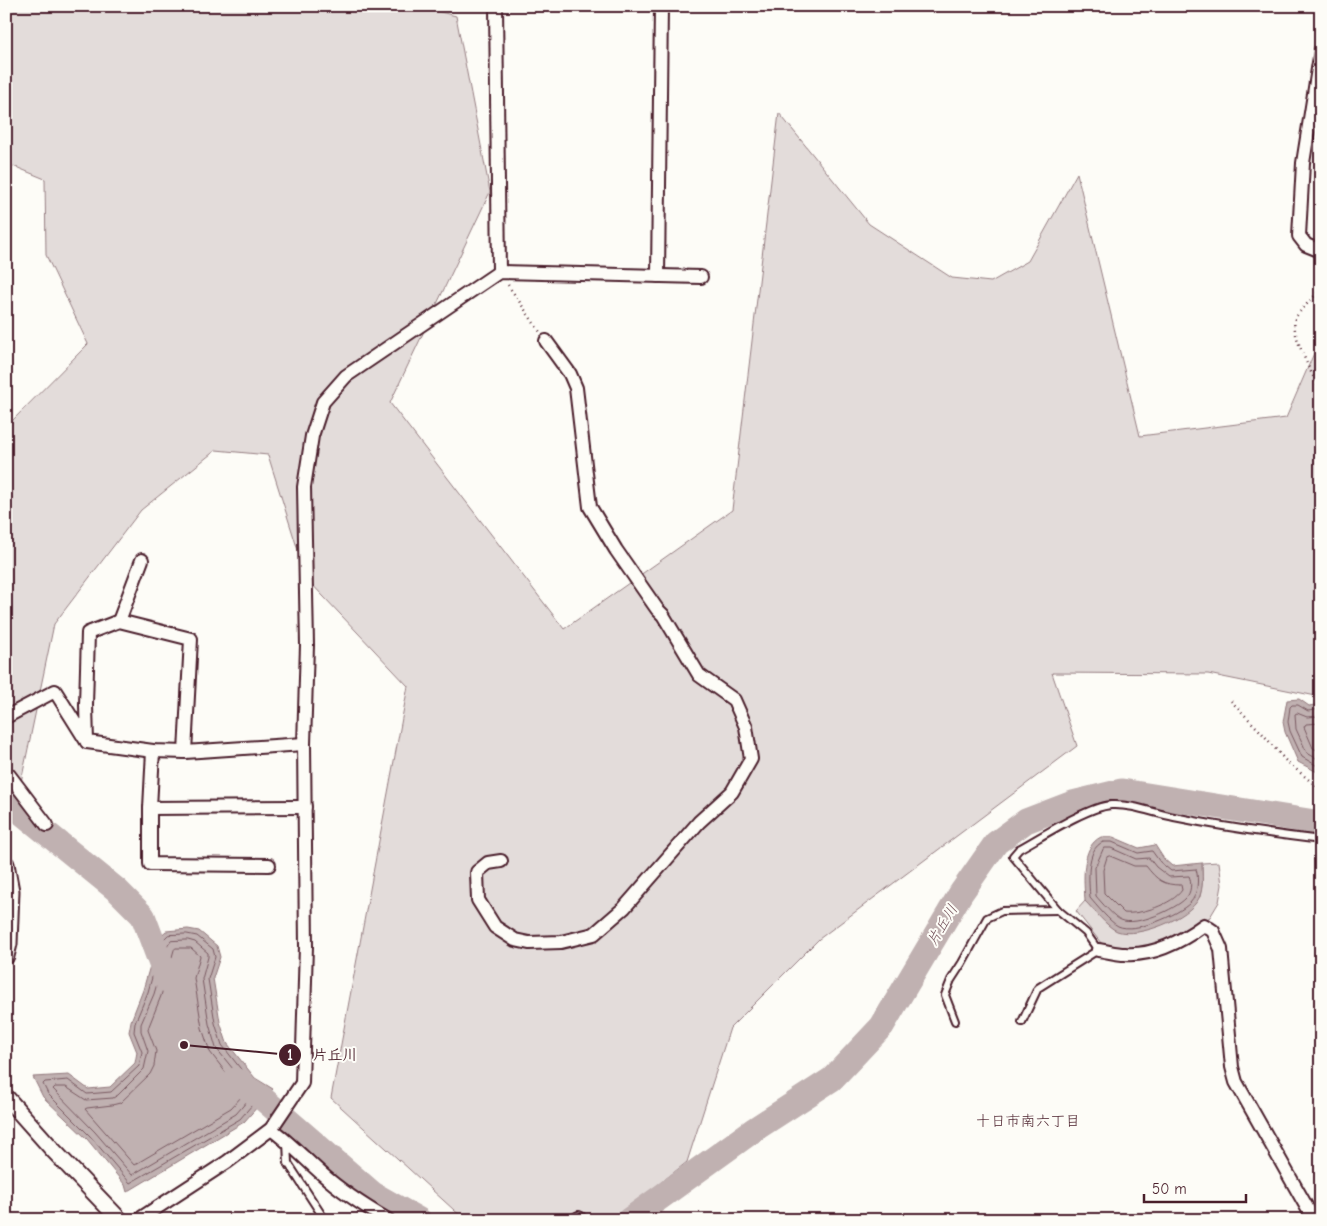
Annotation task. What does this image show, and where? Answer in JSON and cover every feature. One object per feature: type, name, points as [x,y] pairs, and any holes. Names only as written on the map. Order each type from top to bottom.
[{"type":"street","points":[[496,6],[499,272]]},
{"type":"street","points":[[658,276],[661,6]]},
{"type":"street","points":[[1321,50],[1303,163],[1300,236],[1306,245],[1321,251]]},
{"type":"street","points":[[138,1220],[227,1162],[271,1129],[302,1083],[306,946],[304,744],[307,646],[304,487],[312,436],[323,402],[346,376],[499,272],[701,277]]},
{"type":"street","points":[[501,861],[488,863],[477,872],[478,900],[495,927],[515,940],[529,942],[561,942],[594,934],[624,908],[699,822],[732,792],[752,759],[746,727],[734,700],[700,675],[662,615],[616,550],[590,507],[576,388],[570,374],[546,341]]},
{"type":"street","points":[[118,621],[142,560]]},
{"type":"street","points":[[87,742],[88,633],[118,621],[191,639],[185,752]]},
{"type":"street","points":[[6,717],[55,691],[87,742]]},
{"type":"street","points":[[87,742],[153,751],[185,752],[304,744]]},
{"type":"street","points":[[153,751],[150,864],[269,865]]},
{"type":"street","points":[[6,776],[9,775],[48,825]]},
{"type":"street","points":[[150,808],[305,807]]},
{"type":"street","points":[[6,864],[11,891],[9,944],[6,956]]},
{"type":"street","points":[[1098,950],[1126,955],[1168,947],[1204,925],[1213,931],[1221,949],[1232,1066],[1236,1082],[1314,1220]]},
{"type":"street","points":[[6,1097],[54,1151],[120,1220]]},
{"type":"street","points":[[271,1129],[287,1141],[321,1174],[357,1202],[388,1220]]},
{"type":"lane","points":[[1022,1022],[1038,988],[1098,950],[1086,933],[1058,910],[1013,856],[1019,849],[1093,810],[1111,805],[1141,807],[1173,817],[1279,835],[1321,840]]},
{"type":"lane","points":[[955,1021],[946,995],[951,980],[987,918],[1002,911],[1058,910]]},
{"type":"lane","points":[[287,1141],[288,1163],[325,1220]]},
{"type":"path","points":[[499,272],[546,341]]},
{"type":"path","points":[[1321,289],[1295,318],[1294,329],[1321,392]]},
{"type":"path","points":[[1231,700],[1285,760],[1321,790]]},
{"type":"shaded area","points":[[6,6],[417,6],[456,16],[490,192],[390,403],[564,629],[732,510],[779,113],[869,224],[952,278],[991,282],[1028,261],[1077,173],[1140,436],[1286,418],[1321,337],[1321,697],[1208,674],[1052,673],[1077,746],[819,939],[730,1028],[687,1162],[613,1220],[465,1220],[331,1098],[408,686],[307,579],[268,455],[216,450],[141,510],[54,624],[6,854],[6,427],[88,344],[46,255],[45,179],[6,163]]},
{"type":"shaded area","points":[[1219,862],[1222,885],[1219,902],[1210,917],[1166,943],[1118,950],[1101,943],[1076,911],[1085,901],[1114,929],[1200,897],[1202,863]]},
{"type":"water","points":[[1299,699],[1309,706],[1321,704],[1321,774],[1298,762],[1285,732],[1283,722],[1287,700]]},
{"type":"water","points":[[1101,837],[1113,837],[1139,848],[1155,845],[1164,859],[1172,866],[1202,863],[1202,885],[1199,898],[1185,913],[1162,925],[1126,933],[1113,929],[1085,901],[1084,875],[1086,857],[1094,842]]},
{"type":"water","points":[[188,929],[199,931],[217,946],[220,957],[213,978],[220,1022],[227,1043],[255,1078],[273,1089],[244,1122],[127,1192],[125,1185],[87,1139],[43,1097],[33,1077],[69,1075],[88,1089],[110,1087],[135,1063],[137,1052],[129,1032],[131,1021],[143,990],[158,938],[166,931]]},
{"type":"waterway","name":"片丘川","points":[[629,1220],[755,1129],[832,1079],[882,1026],[961,893],[996,843],[1026,821],[1073,803],[1122,791],[1321,823]]},
{"type":"waterway","name":"片丘川","points":[[6,800],[118,891],[143,916],[167,980]]},
{"type":"waterway","name":"片丘川","points":[[235,1080],[262,1098],[373,1194],[419,1220]]},
{"type":"place","name":"片丘川","points":[[184,1045]]},
{"type":"district","name":"十日市南六丁目","points":[[1028,1121]]}]
